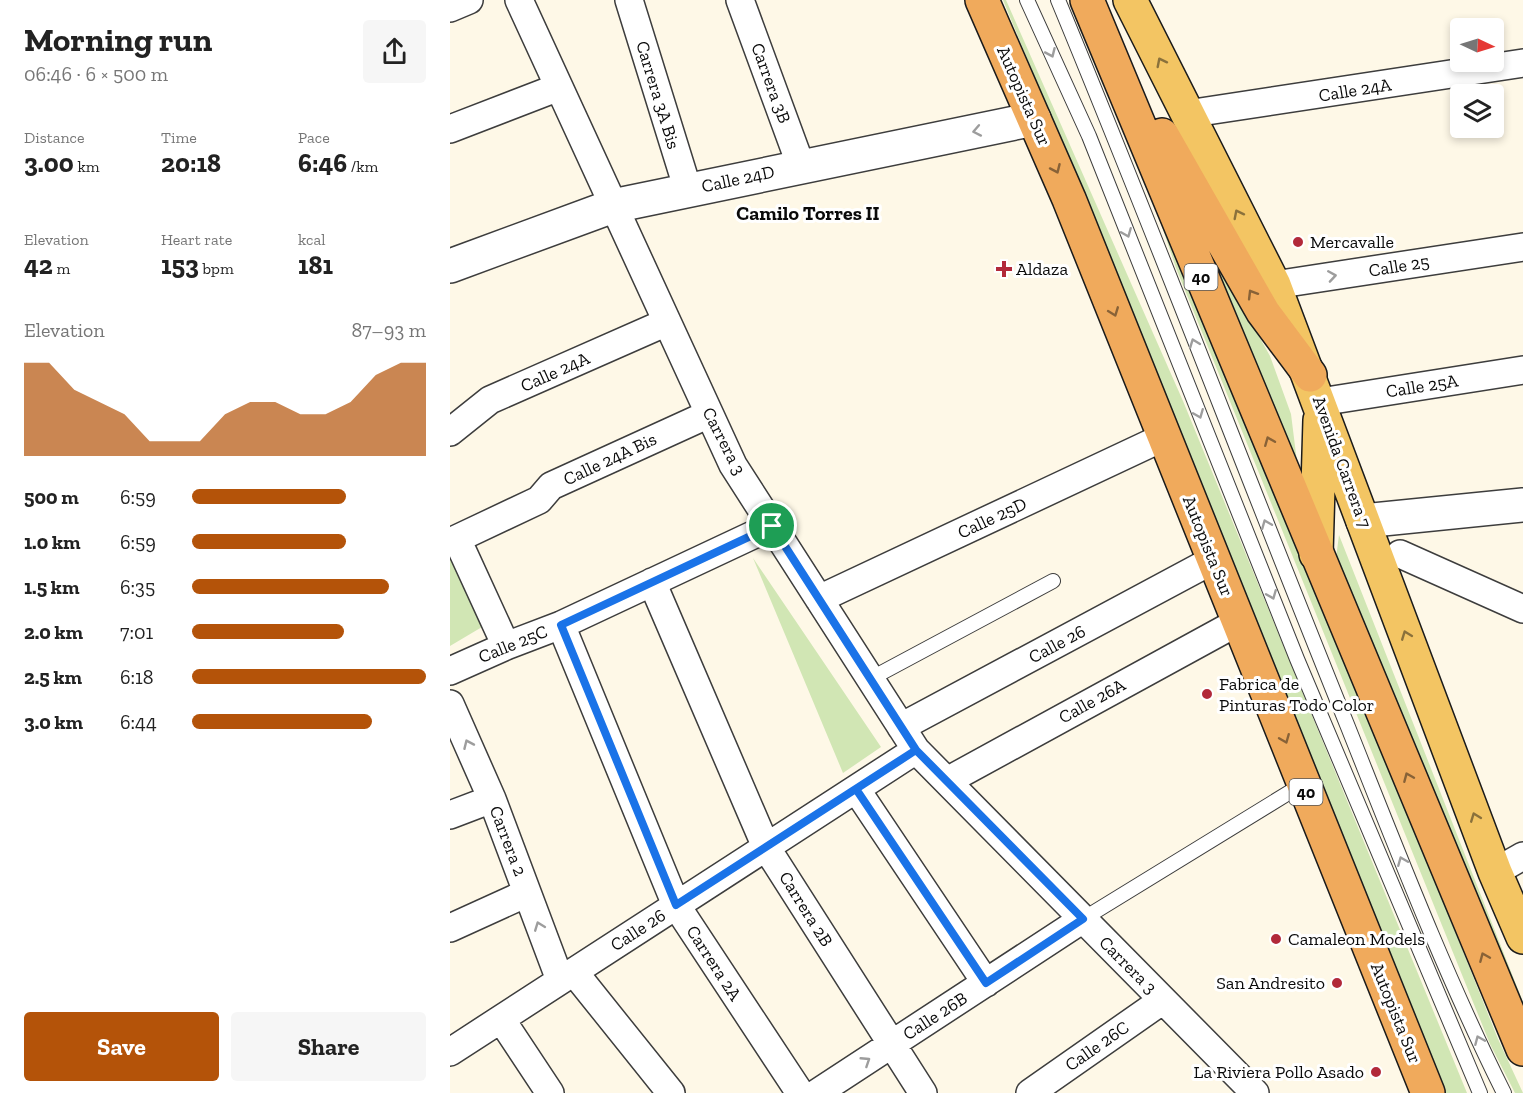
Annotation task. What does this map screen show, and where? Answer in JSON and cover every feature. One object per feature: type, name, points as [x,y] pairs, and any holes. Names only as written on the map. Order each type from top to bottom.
[{"type":"highway","name":"Autopista Sur","points":[[982,0],[1069,199],[1428,1093]]},
{"type":"highway","points":[[1078,2],[1228,256],[1315,389]]},
{"type":"highway","name":"40","points":[[1078,2],[1316,554],[1523,1049]]},
{"type":"main road","name":"Avenida Carrera 7","points":[[1130,0],[1274,285],[1363,520],[1509,864],[1523,938]]},
{"type":"main road","points":[[1315,389],[1316,554]]},
{"type":"street","points":[[450,8],[469,0]]},
{"type":"street","name":"Carrera 3","points":[[519,0],[734,465],[916,750],[1163,1000],[1242,1089]]},
{"type":"street","name":"Carrera 3A Bis","points":[[629,0],[688,190]]},
{"type":"street","name":"Carrera 3B","points":[[740,0],[801,166]]},
{"type":"street","name":"Calle 24A","points":[[1187,114],[1523,63]]},
{"type":"street","points":[[450,129],[559,87]]},
{"type":"street","name":"Calle 24D","points":[[450,266],[613,206],[1034,119]]},
{"type":"street","name":"Calle 25","points":[[1274,285],[1523,247]]},
{"type":"street","name":"Calle 24A","points":[[450,432],[490,400],[667,322]]},
{"type":"street","name":"Calle 25A","points":[[1315,389],[1523,370]]},
{"type":"street","name":"Calle 24A Bis","points":[[453,540],[539,500],[551,486],[709,414]]},
{"type":"street","name":"Calle 25D","points":[[819,599],[1164,437]]},
{"type":"street","points":[[1363,520],[1523,505]]},
{"type":"street","name":"Calle 25C","points":[[450,671],[561,625],[772,526]]},
{"type":"street","points":[[453,540],[506,646]]},
{"type":"street","points":[[1400,554],[1523,609]]},
{"type":"street","name":"Calle 26","points":[[901,727],[1214,560]]},
{"type":"street","name":"Carrera 2B","points":[[652,582],[766,847],[923,1093]]},
{"type":"street","name":"Calle 26A","points":[[946,780],[1238,622]]},
{"type":"street","name":"Carrera 2A","points":[[561,625],[676,905],[800,1093]]},
{"type":"street","name":"Carrera 2","points":[[450,704],[492,799],[527,893],[567,976],[671,1093]]},
{"type":"street","name":"Calle 26","points":[[450,1052],[916,750]]},
{"type":"street","points":[[856,789],[986,983]]},
{"type":"street","points":[[450,815],[492,799]]},
{"type":"street","points":[[450,928],[527,893]]},
{"type":"street","name":"Calle 26B","points":[[818,1093],[1083,919]]},
{"type":"street","name":"Calle 26C","points":[[1030,1093],[1163,1000]]},
{"type":"street","points":[[501,1018],[550,1093]]},
{"type":"lane","points":[[1027,0],[1089,136],[1297,659],[1480,1093]]},
{"type":"lane","points":[[1078,2],[1112,130],[1198,355],[1413,890],[1504,1093]]},
{"type":"lane","points":[[870,679],[1053,581]]},
{"type":"lane","points":[[1083,919],[1303,784]]},
{"type":"green space","points":[[1003,0],[1006,0],[1183,401],[1467,1093],[1445,1093],[1170,405]]},
{"type":"green space","points":[[1122,108],[1224,353],[1498,1039],[1523,1093],[1515,1093],[1490,1044],[1176,268]]},
{"type":"green space","points":[[1201,233],[1270,356],[1291,414],[1298,470]]},
{"type":"green space","points":[[1339,535],[1523,1002],[1523,1017],[1336,558]]},
{"type":"green space","points":[[453,553],[482,627],[450,646],[450,555]]},
{"type":"green space","points":[[753,558],[881,747],[843,773]]},
{"type":"place","name":"Mercavalle","points":[[1298,242]]},
{"type":"place","name":"Aldaza","points":[[1004,269]]},
{"type":"place","name":"Fabrica de Pinturas Todo Color","points":[[1207,694]]},
{"type":"place","name":"Camaleon Models","points":[[1276,939]]},
{"type":"place","name":"San Andresito","points":[[1337,983]]},
{"type":"place","name":"La Riviera Pollo Asado","points":[[1376,1072]]},
{"type":"district","name":"Camilo Torres II","points":[[808,213]]},
{"type":"route","points":[[772,526],[561,625],[676,905],[916,750],[1083,919],[986,983],[856,789],[916,750],[772,526]]}]
